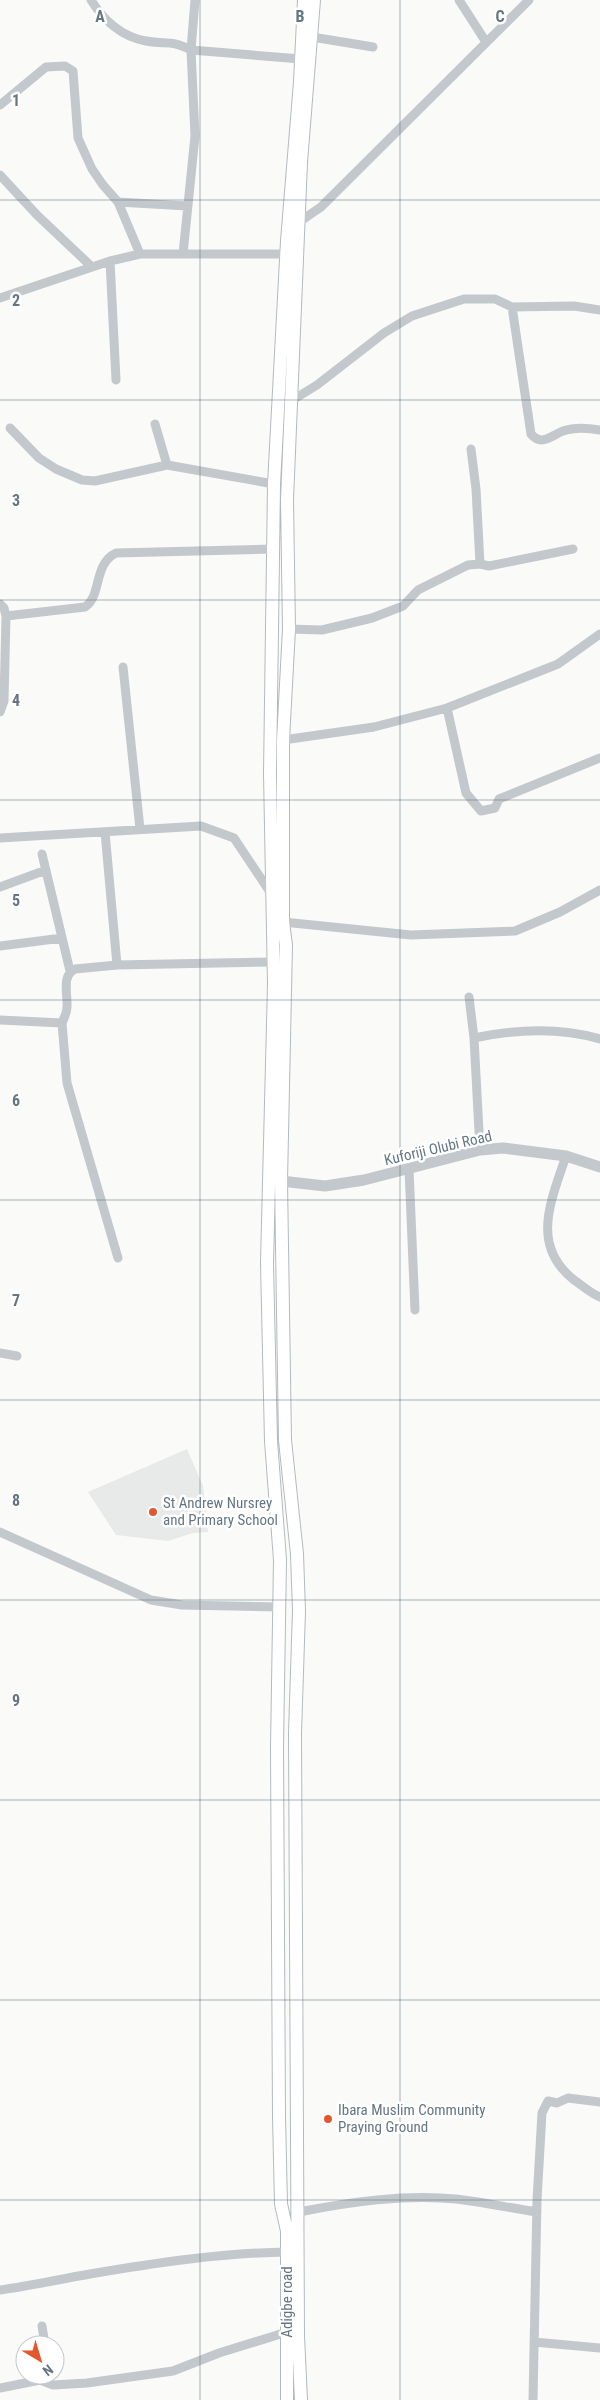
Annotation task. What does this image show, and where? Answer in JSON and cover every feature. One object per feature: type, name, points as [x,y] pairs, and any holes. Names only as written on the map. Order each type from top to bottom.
[{"type":"main road","points":[[301,2400],[298,2336],[299,2212],[295,1743],[299,1611],[296,1536],[285,1440],[282,1181],[278,1039],[270,892],[274,484],[291,254],[304,0]]},
{"type":"main road","points":[[278,1039],[286,946],[283,922],[284,740],[289,629],[287,500],[291,401],[291,254],[299,222],[301,162],[314,0]]},
{"type":"main road","name":"Adigbe road","points":[[278,1039],[267,1262],[271,1441],[280,1560],[277,1748],[281,2204],[286,2230],[287,2252],[287,2400]]},
{"type":"main road","points":[[271,1441],[285,1440]]},
{"type":"street","points":[[91,0],[97,10],[123,33],[145,41],[177,43],[191,50],[301,59]]},
{"type":"street","points":[[183,254],[195,136],[191,50],[195,0]]},
{"type":"street","points":[[458,0],[486,42]]},
{"type":"street","points":[[299,222],[321,207],[529,0]]},
{"type":"street","points":[[312,36],[373,47]]},
{"type":"street","points":[[0,104],[46,67],[65,66],[73,71],[78,138],[97,177],[118,202],[140,254]]},
{"type":"street","points":[[0,175],[37,215],[92,267]]},
{"type":"street","points":[[118,202],[187,206]]},
{"type":"street","points":[[0,298],[110,261],[140,254],[291,254]]},
{"type":"street","points":[[110,261],[116,380]]},
{"type":"street","points":[[291,401],[317,385],[384,333],[412,316],[464,299],[495,299],[512,307],[574,306],[600,310]]},
{"type":"street","points":[[512,307],[531,434],[539,440],[550,440],[563,431],[589,428],[600,430]]},
{"type":"street","points":[[154,424],[167,466]]},
{"type":"street","points":[[10,428],[39,458],[56,469],[82,480],[95,481],[167,466],[274,484]]},
{"type":"street","points":[[471,448],[476,489],[480,564]]},
{"type":"street","points":[[289,629],[322,630],[372,618],[403,606],[418,590],[462,569],[480,564],[489,566],[573,549]]},
{"type":"street","points":[[6,616],[85,607],[92,597],[105,562],[116,553],[272,550]]},
{"type":"street","points":[[0,604],[4,608],[6,616],[4,701],[0,712]]},
{"type":"street","points":[[284,740],[374,727],[447,708],[558,664],[600,634]]},
{"type":"street","points":[[123,667],[140,829]]},
{"type":"street","points":[[447,708],[466,793],[481,811],[495,808],[499,799],[600,758]]},
{"type":"street","points":[[0,838],[201,826],[234,838],[270,892]]},
{"type":"street","points":[[106,832],[117,965]]},
{"type":"street","points":[[42,854],[70,972],[67,978],[67,1009],[62,1023],[67,1083],[118,1258]]},
{"type":"street","points":[[0,887],[46,870]]},
{"type":"street","points":[[283,922],[411,935],[514,931],[560,912],[600,890]]},
{"type":"street","points":[[0,946],[62,938]]},
{"type":"street","points":[[70,972],[88,966],[273,962]]},
{"type":"street","points":[[469,997],[474,1038],[480,1150]]},
{"type":"street","points":[[0,1020],[62,1023]]},
{"type":"street","points":[[474,1038],[503,1032],[540,1030],[577,1033],[600,1040]]},
{"type":"street","name":"Kuforiji Olubi Road","points":[[282,1181],[325,1186],[410,1170],[480,1150],[502,1148],[566,1156],[600,1167]]},
{"type":"street","points":[[566,1156],[551,1200],[547,1223],[549,1250],[561,1269],[600,1297]]},
{"type":"street","points":[[410,1170],[415,1310]]},
{"type":"street","points":[[0,1353],[17,1356]]},
{"type":"street","points":[[0,1532],[152,1600],[182,1605],[280,1607]]},
{"type":"street","points":[[533,2400],[537,2212],[542,2113],[548,2101],[557,2103],[568,2098],[600,2102]]},
{"type":"street","points":[[299,2212],[342,2203],[403,2199],[456,2199],[537,2212]]},
{"type":"street","points":[[0,2290],[35,2286],[89,2274],[161,2264],[259,2252],[287,2252]]},
{"type":"street","points":[[42,2326],[43,2335]]},
{"type":"street","points":[[65,2384],[130,2378],[173,2370],[219,2353],[287,2332]]},
{"type":"street","points":[[534,2342],[600,2348]]},
{"type":"street","points":[[0,2388],[15,2385]]},
{"type":"shaded area","name":"St Andrew Nursrey and Primary School","points":[[187,1449],[203,1486],[208,1532],[193,1533],[168,1541],[116,1535],[88,1492]]},
{"type":"place","name":"St Andrew Nursrey and Primary School","points":[[153,1512]]},
{"type":"place","name":"Ibara Muslim Community Praying Ground","points":[[328,2119]]}]
